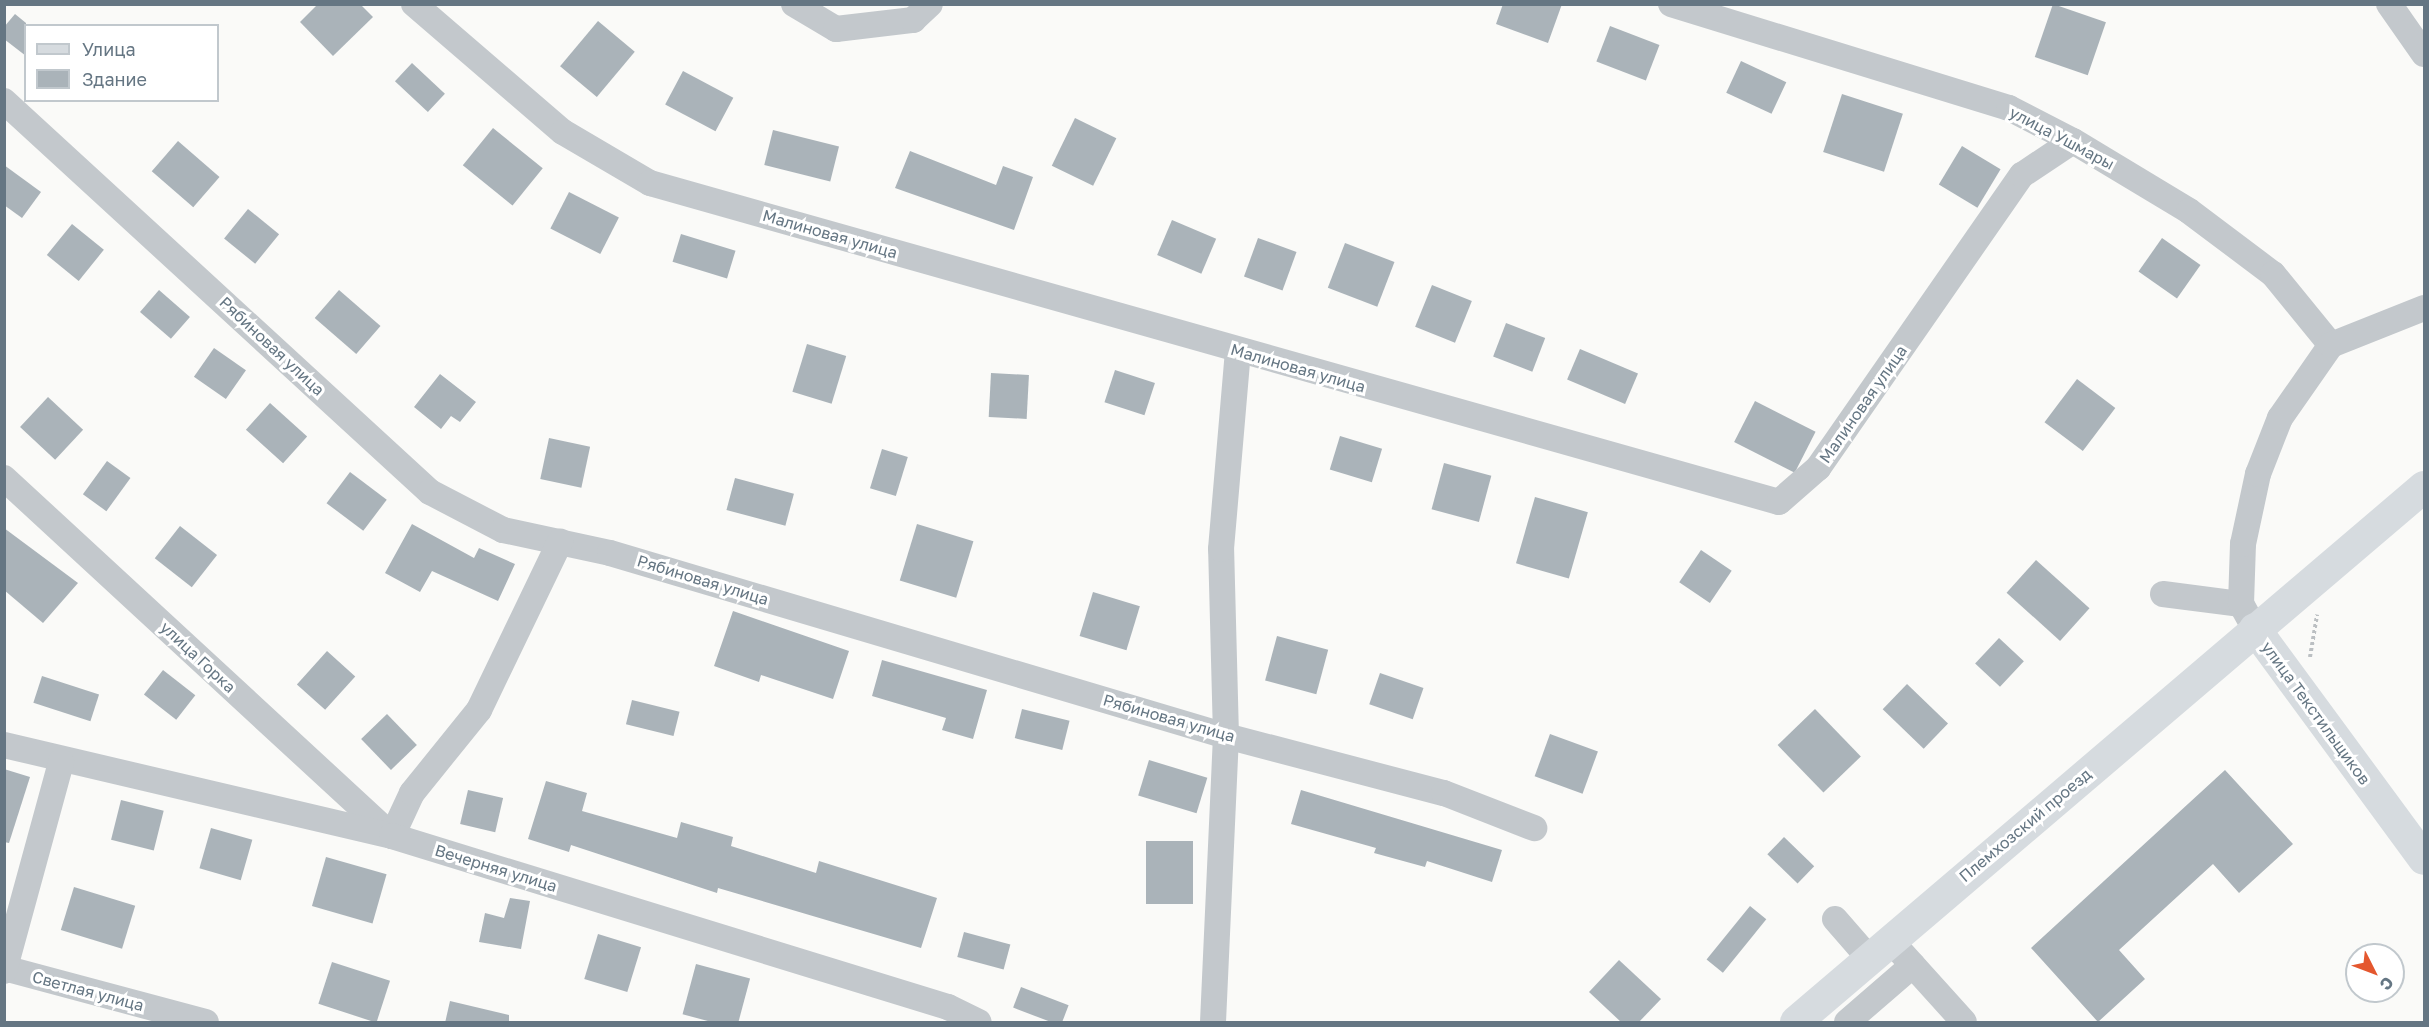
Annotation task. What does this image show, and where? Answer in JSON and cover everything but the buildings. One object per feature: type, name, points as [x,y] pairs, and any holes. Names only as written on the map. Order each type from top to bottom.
[{"type":"main road","name":"улица Текстильщиков","points":[[2424,487],[2248,617],[2424,859]]},
{"type":"main road","name":"Племхозский проезд","points":[[1796,1023],[2248,617]]},
{"type":"street","name":"Малиновая улица","points":[[414,4],[563,132],[650,183],[1779,502],[1818,468],[2022,175],[2073,141]]},
{"type":"street","points":[[794,4],[836,29],[913,20],[930,4]]},
{"type":"street","name":"улица Ушмары","points":[[1671,4],[2009,108],[2073,141],[2189,211],[2273,274],[2331,345]]},
{"type":"street","points":[[2389,4],[2424,54]]},
{"type":"street","name":"Рябиновая улица","points":[[4,100],[430,492],[503,530],[560,542],[1226,736],[1444,793],[1534,828]]},
{"type":"street","points":[[2163,594],[2248,617],[2243,544],[2268,444],[2303,379],[2331,345],[2424,308]]},
{"type":"street","points":[[1213,1023],[1226,736],[1221,549],[1238,351]]},
{"type":"street","name":"улица Горка","points":[[4,478],[392,836]]},
{"type":"street","points":[[392,836],[412,793],[478,710],[560,542]]},
{"type":"street","name":"Вечерняя улица","points":[[4,746],[61,762],[392,836],[948,1007],[979,1023]]},
{"type":"street","points":[[5,969],[61,762]]},
{"type":"street","points":[[1834,919],[1880,949],[1913,965],[1964,1023]]},
{"type":"street","points":[[1847,1023],[1913,965]]},
{"type":"street","name":"Светлая улица","points":[[5,969],[206,1023]]},
{"type":"path","points":[[2313,669],[2310,636],[2322,607]]}]
